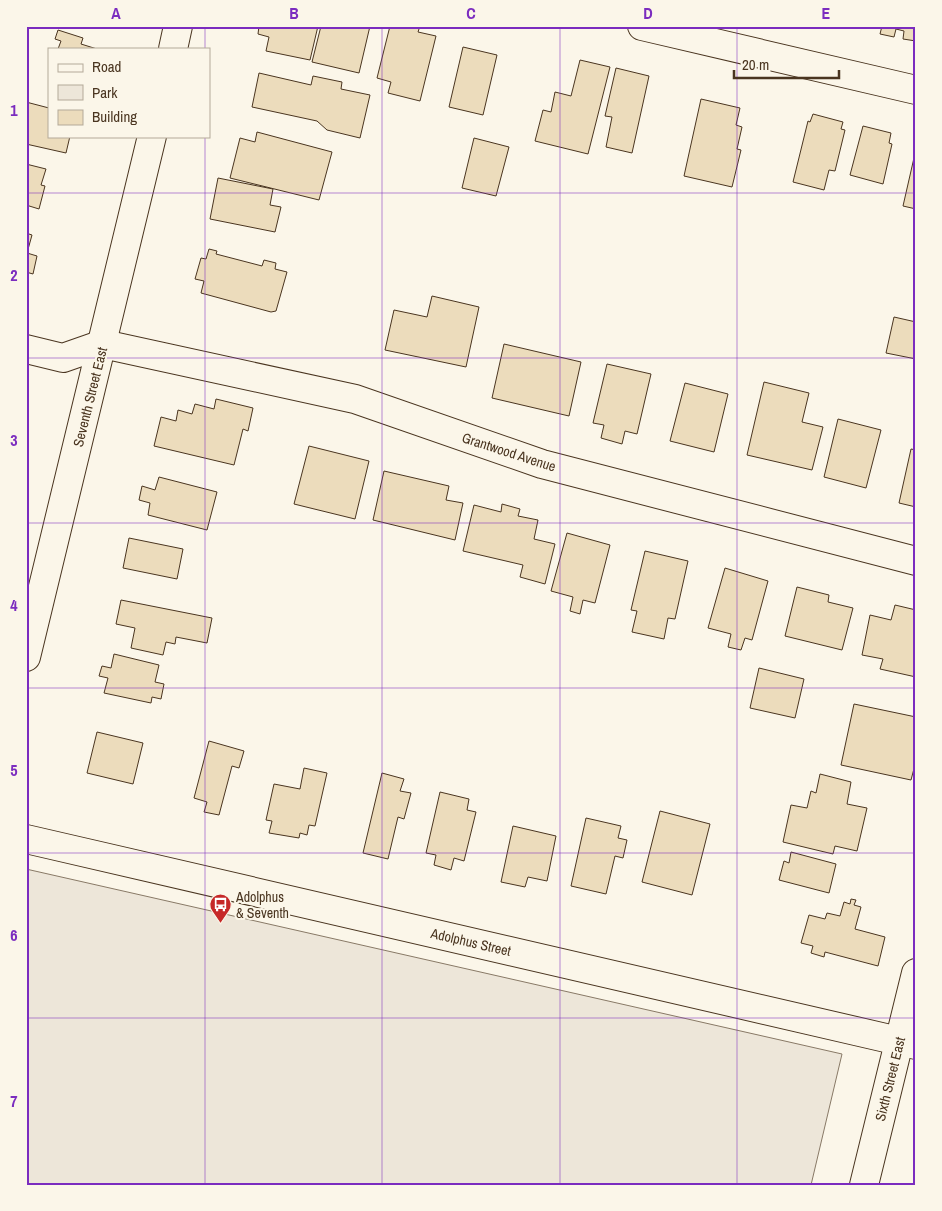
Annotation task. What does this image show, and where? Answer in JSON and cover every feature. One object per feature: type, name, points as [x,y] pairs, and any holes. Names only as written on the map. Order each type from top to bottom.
[{"type":"street","points":[[173,48],[178,26]]},
{"type":"street","points":[[642,26],[916,90]]},
{"type":"street","name":"Seventh Street East","points":[[26,657],[152,138]]},
{"type":"street","points":[[26,348],[63,358],[103,344]]},
{"type":"street","name":"Grantwood Avenue","points":[[103,344],[355,399],[542,464],[916,561]]},
{"type":"street","name":"Adolphus Street","points":[[26,839],[908,1043]]},
{"type":"street","name":"Sixth Street East","points":[[864,1185],[908,1043],[916,973]]},
{"type":"green space","points":[[26,869],[842,1054],[811,1185],[26,1185]]},
{"type":"building","points":[[259,26],[318,26],[310,60],[266,51],[269,37],[258,34]]},
{"type":"building","points":[[321,26],[370,26],[359,73],[312,62]]},
{"type":"building","points":[[390,26],[420,26],[418,32],[436,36],[420,101],[388,93],[391,82],[377,78]]},
{"type":"building","points":[[882,26],[916,26],[916,41],[903,39],[904,31],[896,29],[894,37],[880,34]]},
{"type":"building","points":[[58,30],[83,38],[81,44],[94,48],[58,48],[61,41],[55,39]]},
{"type":"building","points":[[463,47],[497,55],[483,115],[449,107]]},
{"type":"building","points":[[580,60],[610,67],[588,154],[535,141],[543,110],[551,112],[555,92],[571,96]]},
{"type":"building","points":[[616,68],[649,76],[632,153],[606,147],[612,117],[605,116]]},
{"type":"building","points":[[259,73],[311,85],[313,76],[342,82],[341,89],[370,95],[360,138],[327,130],[317,121],[252,107]]},
{"type":"building","points":[[701,99],[740,108],[736,125],[742,127],[737,149],[741,150],[732,187],[684,176]]},
{"type":"building","points":[[26,102],[48,108],[48,138],[70,138],[66,153],[26,144]]},
{"type":"building","points":[[813,114],[843,122],[841,129],[845,130],[835,171],[829,170],[824,190],[793,182],[808,121],[810,122]]},
{"type":"building","points":[[863,126],[891,133],[889,143],[892,144],[883,184],[850,175]]},
{"type":"building","points":[[257,132],[332,152],[319,200],[230,178],[240,138],[255,142]]},
{"type":"building","points":[[474,138],[509,147],[496,196],[462,188]]},
{"type":"building","points":[[916,149],[916,209],[903,206]]},
{"type":"building","points":[[26,164],[46,169],[41,185],[45,186],[39,209],[26,205]]},
{"type":"building","points":[[218,178],[273,189],[270,205],[281,207],[275,232],[210,219]]},
{"type":"building","points":[[26,233],[32,235],[27,253],[37,256],[33,274],[26,272]]},
{"type":"building","points":[[209,249],[217,251],[216,254],[262,266],[264,260],[276,263],[275,269],[287,272],[276,311],[271,312],[201,293],[204,281],[195,279],[201,258],[206,259]]},
{"type":"building","points":[[432,296],[479,307],[466,367],[385,350],[394,310],[427,317]]},
{"type":"building","points":[[894,317],[916,322],[916,359],[886,353]]},
{"type":"building","points":[[504,344],[581,362],[569,416],[492,398]]},
{"type":"building","points":[[607,364],[651,374],[637,434],[625,431],[622,444],[601,438],[604,425],[593,423]]},
{"type":"building","points":[[764,382],[809,393],[802,422],[823,427],[812,470],[747,455]]},
{"type":"building","points":[[685,383],[728,394],[714,452],[670,441]]},
{"type":"building","points":[[216,399],[253,408],[248,431],[243,429],[234,465],[154,446],[161,417],[176,421],[178,410],[192,414],[195,404],[214,409]]},
{"type":"building","points":[[838,419],[881,430],[866,488],[824,477]]},
{"type":"building","points":[[309,446],[369,461],[355,519],[294,504]]},
{"type":"building","points":[[911,449],[916,450],[916,507],[899,503]]},
{"type":"building","points":[[384,471],[449,486],[446,500],[463,503],[455,540],[373,520]]},
{"type":"building","points":[[159,477],[217,492],[207,530],[148,515],[150,503],[139,500],[142,486],[155,490]]},
{"type":"building","points":[[502,504],[520,509],[518,516],[538,520],[534,539],[555,544],[545,584],[520,577],[523,565],[463,551],[474,505],[501,512]]},
{"type":"building","points":[[567,533],[610,545],[595,603],[583,600],[580,614],[570,611],[573,597],[551,591]]},
{"type":"building","points":[[129,538],[183,549],[177,579],[123,568]]},
{"type":"building","points":[[645,551],[688,561],[675,619],[668,618],[664,639],[632,632],[637,611],[631,610]]},
{"type":"building","points":[[725,568],[768,581],[752,640],[745,638],[741,650],[728,647],[731,634],[708,628]]},
{"type":"building","points":[[797,587],[829,595],[828,602],[853,608],[842,650],[785,636]]},
{"type":"building","points":[[121,600],[212,618],[207,643],[176,637],[175,644],[166,642],[163,655],[131,648],[135,628],[116,624]]},
{"type":"building","points":[[895,605],[916,610],[916,677],[880,669],[883,659],[862,655],[870,615],[891,620]]},
{"type":"building","points":[[114,654],[159,665],[155,682],[164,684],[161,699],[152,697],[151,703],[104,693],[108,678],[99,676],[102,666],[111,668]]},
{"type":"building","points":[[759,668],[804,679],[795,718],[750,708]]},
{"type":"building","points":[[854,704],[916,717],[916,761],[911,780],[841,765]]},
{"type":"building","points":[[97,732],[143,743],[133,784],[87,773]]},
{"type":"building","points":[[209,741],[244,751],[239,768],[232,766],[219,815],[204,812],[207,802],[194,798]]},
{"type":"building","points":[[304,768],[327,773],[315,826],[309,825],[307,835],[300,833],[299,838],[269,833],[272,821],[266,820],[274,784],[300,789]]},
{"type":"building","points":[[382,773],[404,779],[400,791],[411,793],[404,819],[398,817],[388,859],[363,853]]},
{"type":"building","points":[[820,774],[851,782],[847,804],[867,808],[857,851],[835,846],[833,854],[783,842],[791,805],[807,808],[811,791],[816,793]]},
{"type":"building","points":[[440,792],[469,799],[467,810],[476,812],[464,861],[454,858],[451,870],[434,865],[436,855],[426,853]]},
{"type":"building","points":[[660,811],[710,824],[692,895],[642,882]]},
{"type":"building","points":[[586,818],[621,826],[618,838],[627,840],[623,858],[615,856],[606,894],[571,886]]},
{"type":"building","points":[[513,826],[556,836],[547,881],[528,877],[525,887],[501,882]]},
{"type":"building","points":[[791,852],[836,864],[829,893],[779,880],[784,861],[789,863]]},
{"type":"building","points":[[851,899],[856,900],[854,905],[861,907],[855,929],[885,937],[878,966],[825,952],[824,957],[811,953],[813,946],[801,943],[809,915],[825,919],[827,913],[840,916],[844,902],[850,904]]},
{"type":"place","name":"Adolphus & Seventh","points":[[220,924]]}]
